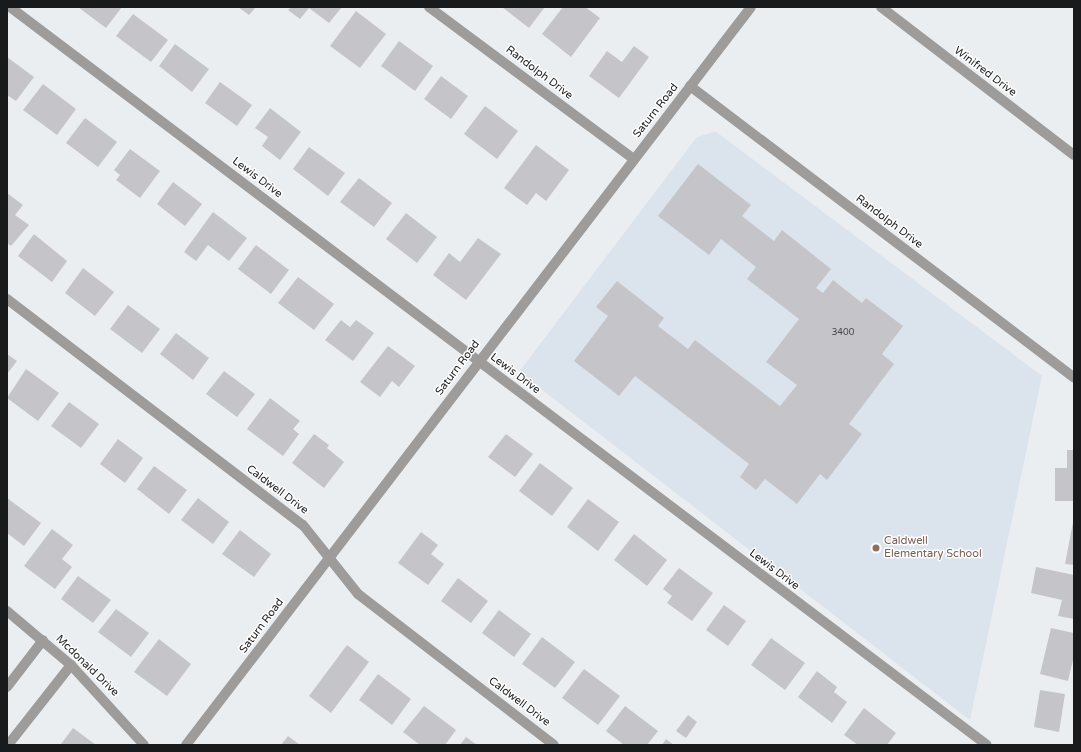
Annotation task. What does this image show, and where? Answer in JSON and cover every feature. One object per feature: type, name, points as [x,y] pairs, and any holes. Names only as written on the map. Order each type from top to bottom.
[{"type":"street","name":"Lewis Drive","points":[[10,7],[987,745]]},
{"type":"street","name":"Randolph Drive","points":[[429,7],[634,159]]},
{"type":"street","name":"Saturn Road","points":[[186,745],[478,361],[751,7]]},
{"type":"street","name":"Winifred Drive","points":[[880,7],[1074,155]]},
{"type":"street","name":"Randolph Drive","points":[[690,86],[1074,377]]},
{"type":"street","name":"Caldwell Drive","points":[[7,299],[303,525],[358,594],[554,745]]},
{"type":"street","name":"Mcdonald Drive","points":[[7,611],[71,665],[144,745]]},
{"type":"street","points":[[7,687],[43,640]]},
{"type":"street","points":[[8,745],[71,665]]},
{"type":"shaded area","name":"Caldwell Elementary School","points":[[715,131],[1042,376],[970,720],[519,372],[696,138]]},
{"type":"building","points":[[78,7],[122,7],[106,28]]},
{"type":"building","points":[[238,7],[256,7],[249,15]]},
{"type":"building","points":[[291,7],[342,7],[329,23],[309,8],[300,19],[288,10]]},
{"type":"building","points":[[502,7],[545,7],[529,28]]},
{"type":"building","points":[[563,7],[585,7],[600,18],[571,57],[542,34]]},
{"type":"building","points":[[356,11],[386,34],[360,68],[330,46]]},
{"type":"building","points":[[133,14],[168,40],[151,62],[116,36]]},
{"type":"building","points":[[399,41],[433,66],[415,91],[381,66]]},
{"type":"building","points":[[175,44],[209,69],[192,92],[159,66]]},
{"type":"building","points":[[634,46],[649,57],[619,98],[589,76],[607,51],[622,62]]},
{"type":"building","points":[[7,57],[34,77],[16,101],[7,95]]},
{"type":"building","points":[[441,76],[468,96],[451,119],[424,99]]},
{"type":"building","points":[[220,82],[252,105],[237,126],[205,103]]},
{"type":"building","points":[[43,84],[76,109],[57,135],[23,110]]},
{"type":"building","points":[[485,106],[518,131],[497,159],[464,134]]},
{"type":"building","points":[[270,108],[301,132],[280,160],[262,146],[268,137],[255,128]]},
{"type":"building","points":[[85,118],[117,142],[98,167],[66,143]]},
{"type":"building","points":[[536,145],[569,170],[546,201],[536,193],[527,205],[504,188]]},
{"type":"building","points":[[309,147],[345,173],[328,196],[293,169]]},
{"type":"building","points":[[130,149],[160,171],[140,198],[116,180],[120,175],[114,170]]},
{"type":"building","points":[[698,164],[751,205],[742,216],[774,241],[782,230],[831,269],[816,288],[823,293],[833,280],[862,303],[866,298],[903,326],[882,354],[894,364],[849,424],[862,434],[827,480],[820,474],[797,504],[765,479],[756,490],[740,477],[749,464],[635,376],[619,396],[574,361],[608,316],[596,307],[617,281],[664,318],[658,326],[688,349],[695,340],[780,406],[797,385],[766,362],[799,319],[747,279],[756,267],[721,239],[709,255],[658,216]]},
{"type":"building","points":[[359,178],[392,203],[374,227],[340,202]]},
{"type":"building","points":[[173,182],[202,204],[185,226],[157,204]]},
{"type":"building","points":[[7,193],[23,205],[15,215],[29,225],[11,246],[7,243]]},
{"type":"building","points":[[213,212],[247,238],[229,261],[208,245],[196,261],[184,252]]},
{"type":"building","points":[[406,213],[437,237],[417,263],[386,239]]},
{"type":"building","points":[[34,234],[67,261],[52,282],[18,256]]},
{"type":"building","points":[[478,238],[501,254],[466,300],[433,275],[449,253],[460,262]]},
{"type":"building","points":[[256,245],[289,270],[271,294],[238,269]]},
{"type":"building","points":[[83,268],[114,292],[95,316],[65,293]]},
{"type":"building","points":[[298,277],[334,304],[314,330],[278,303]]},
{"type":"building","points":[[128,305],[160,329],[142,353],[110,329]]},
{"type":"building","points":[[341,320],[350,327],[356,320],[374,333],[353,361],[325,340]]},
{"type":"building","points":[[176,333],[209,358],[193,380],[160,354]]},
{"type":"building","points":[[388,346],[415,366],[399,387],[392,381],[380,397],[360,382]]},
{"type":"building","points":[[7,354],[17,361],[7,374]]},
{"type":"building","points":[[26,369],[59,393],[38,421],[7,398]]},
{"type":"building","points":[[224,371],[255,394],[237,417],[206,394]]},
{"type":"building","points":[[270,398],[300,421],[293,429],[299,434],[283,456],[247,429]]},
{"type":"building","points":[[69,402],[99,424],[81,448],[51,426]]},
{"type":"building","points":[[314,434],[329,445],[327,448],[344,462],[324,488],[292,463]]},
{"type":"building","points":[[506,434],[533,454],[515,477],[488,457]]},
{"type":"building","points":[[118,439],[143,458],[125,483],[100,464]]},
{"type":"building","points":[[1067,450],[1074,450],[1074,501],[1055,501],[1055,468],[1067,468]]},
{"type":"building","points":[[540,463],[573,488],[552,516],[519,491]]},
{"type":"building","points":[[154,466],[187,490],[169,514],[137,489]]},
{"type":"building","points":[[7,498],[41,523],[24,546],[7,533]]},
{"type":"building","points":[[198,498],[229,522],[213,544],[181,520]]},
{"type":"building","points":[[588,499],[619,522],[598,551],[567,527]]},
{"type":"building","points":[[1074,517],[1074,565],[1065,564]]},
{"type":"building","points":[[52,529],[73,545],[62,559],[72,567],[55,589],[24,566]]},
{"type":"building","points":[[240,530],[271,554],[254,577],[222,554]]},
{"type":"building","points":[[421,532],[438,545],[431,554],[444,564],[428,585],[398,563]]},
{"type":"building","points":[[634,534],[667,560],[647,586],[614,560]]},
{"type":"building","points":[[1036,567],[1074,575],[1074,619],[1058,616],[1062,600],[1031,593]]},
{"type":"building","points":[[679,568],[713,593],[692,621],[667,603],[672,596],[663,589]]},
{"type":"building","points":[[78,576],[111,600],[93,623],[61,599]]},
{"type":"building","points":[[458,578],[488,601],[471,623],[441,601]]},
{"type":"building","points":[[724,605],[746,621],[728,646],[706,630]]},
{"type":"building","points":[[116,609],[149,633],[131,657],[98,632]]},
{"type":"building","points":[[499,610],[531,634],[514,657],[482,633]]},
{"type":"building","points":[[1051,628],[1074,633],[1074,656],[1068,681],[1040,674]]},
{"type":"building","points":[[542,637],[575,662],[555,688],[522,664]]},
{"type":"building","points":[[771,638],[805,663],[785,690],[751,665]]},
{"type":"building","points":[[159,639],[191,664],[167,696],[134,672]]},
{"type":"building","points":[[347,645],[369,662],[331,713],[309,696]]},
{"type":"building","points":[[584,669],[620,696],[598,725],[562,698]]},
{"type":"building","points":[[817,671],[837,687],[834,692],[847,702],[832,723],[798,697]]},
{"type":"building","points":[[378,674],[411,699],[392,725],[359,700]]},
{"type":"building","points":[[1040,690],[1065,694],[1059,732],[1034,727]]},
{"type":"building","points":[[424,706],[456,730],[445,745],[420,745],[403,732]]},
{"type":"building","points":[[625,706],[658,731],[647,745],[624,745],[606,731]]},
{"type":"building","points":[[864,708],[896,733],[887,745],[858,745],[844,735]]},
{"type":"building","points":[[688,715],[697,722],[686,738],[676,731]]},
{"type":"building","points":[[73,728],[96,745],[61,744]]},
{"type":"building","points":[[288,736],[300,745],[281,745]]},
{"type":"building","points":[[466,737],[477,745],[460,745]]},
{"type":"building","points":[[666,739],[674,745],[662,745]]},
{"type":"place","name":"Caldwell Elementary School","points":[[876,548]]}]
